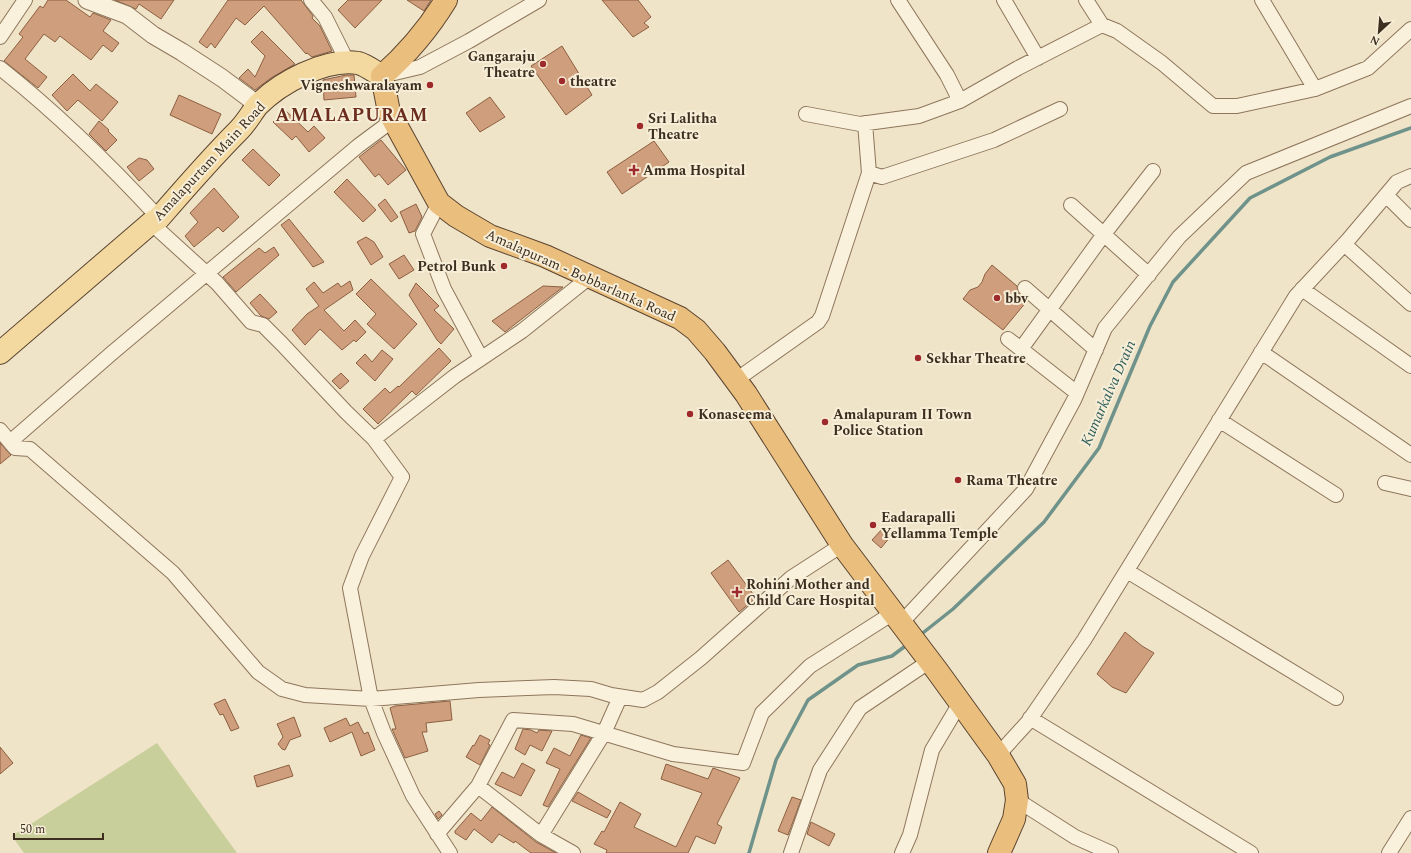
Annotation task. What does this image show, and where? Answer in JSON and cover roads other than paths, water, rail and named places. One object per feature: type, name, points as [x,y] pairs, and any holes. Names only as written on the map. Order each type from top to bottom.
[{"type":"highway","points":[[382,76],[397,63],[436,18],[446,0]]},
{"type":"highway","name":"Amalapuram - Bobbarlanka Road","points":[[382,76],[389,112],[439,203],[456,216],[490,236],[545,256],[680,318],[696,330],[736,380],[842,545],[998,755],[1015,784],[1018,800],[1014,819],[999,853]]},
{"type":"main road","name":"Amalapurtam Main Road","points":[[0,353],[155,220],[207,162],[242,126],[258,105],[304,72],[331,64],[359,63],[382,76]]},
{"type":"street","points":[[0,37],[25,0]]},
{"type":"street","points":[[87,0],[127,15],[153,35],[222,78],[258,105]]},
{"type":"street","points":[[311,0],[325,17],[348,63]]},
{"type":"street","points":[[382,76],[420,67],[469,41],[539,0]]},
{"type":"street","points":[[898,0],[947,75],[960,101]]},
{"type":"street","points":[[1004,0],[1038,58]]},
{"type":"street","points":[[1086,0],[1102,25],[1117,31],[1162,63],[1213,106],[1237,106],[1316,89],[1368,68],[1411,29]]},
{"type":"street","points":[[1262,0],[1316,89]]},
{"type":"street","points":[[806,114],[860,124],[919,116],[960,101],[1102,25]]},
{"type":"street","points":[[0,68],[48,108],[131,188],[155,220],[232,300],[250,322],[263,325],[346,412],[374,439],[402,477],[362,556],[350,588],[371,699],[384,733],[412,796],[450,853]]},
{"type":"street","points":[[791,853],[820,770],[910,635],[1026,490],[1077,393],[1105,328],[1179,237],[1246,173],[1411,106]]},
{"type":"street","points":[[869,173],[882,177],[994,140],[1060,109]]},
{"type":"street","points":[[10,442],[112,353],[358,146],[393,120]]},
{"type":"street","points":[[736,380],[818,322],[822,316],[869,173],[865,123]]},
{"type":"street","points":[[1021,350],[1104,234],[1152,171]]},
{"type":"street","points":[[998,755],[1030,718],[1084,640],[1296,296],[1344,244],[1397,182],[1411,176]]},
{"type":"street","points":[[1386,195],[1411,220]]},
{"type":"street","points":[[439,203],[423,234],[444,288],[481,358]]},
{"type":"street","points":[[1070,205],[1149,275]]},
{"type":"street","points":[[1344,244],[1411,304]]},
{"type":"street","points":[[374,439],[455,376],[522,331],[591,276]]},
{"type":"street","points":[[1025,288],[1096,350]]},
{"type":"street","points":[[1302,288],[1411,366]]},
{"type":"street","points":[[1008,339],[1077,393]]},
{"type":"street","points":[[1261,352],[1411,455]]},
{"type":"street","points":[[1219,420],[1336,495]]},
{"type":"street","points":[[0,430],[15,448],[30,449],[173,573],[258,672],[282,689],[305,695],[371,699],[479,690],[554,687],[591,689],[643,700],[658,692],[701,658],[792,578],[842,545]]},
{"type":"street","points":[[1385,483],[1411,490]]},
{"type":"street","points":[[1127,571],[1336,698]]},
{"type":"street","points":[[437,834],[478,786],[513,720],[573,724],[673,754],[743,763],[762,713],[810,666],[910,635]]},
{"type":"street","points":[[541,835],[604,733],[620,696]]},
{"type":"street","points":[[902,853],[910,835],[932,750],[960,703]]},
{"type":"street","points":[[1030,718],[1251,853]]},
{"type":"street","points":[[478,786],[541,835],[573,853]]},
{"type":"street","points":[[1018,800],[1075,837],[1111,853]]},
{"type":"street","points":[[1389,853],[1411,818]]},
{"type":"waterway","name":"Kumarkalva Drain","points":[[919,636],[953,609],[1044,522],[1099,448],[1150,326],[1173,282],[1250,198],[1330,157],[1411,128]]},
{"type":"waterway","name":"Kumarkalva Drain","points":[[749,853],[776,760],[808,700],[858,665],[892,656],[908,644]]},
{"type":"place","name":"Gangaraju Theatre","points":[[543,64]]},
{"type":"place","name":"theatre","points":[[562,81]]},
{"type":"place","name":"Vigneshwaralayam","points":[[430,85]]},
{"type":"place","name":"Sri Lalitha Theatre","points":[[640,126]]},
{"type":"place","name":"Amma Hospital","points":[[634,170]]},
{"type":"place","name":"Petrol Bunk","points":[[504,266]]},
{"type":"place","name":"bbv","points":[[997,298]]},
{"type":"place","name":"Sekhar Theatre","points":[[918,358]]},
{"type":"place","name":"Konaseema","points":[[690,414]]},
{"type":"place","name":"Amalapuram II Town Police Station","points":[[825,422]]},
{"type":"place","name":"Rama Theatre","points":[[958,480]]},
{"type":"place","name":"Eadarapalli Yellamma Temple","points":[[873,525]]},
{"type":"place","name":"Rohini Mother and Child Care Hospital","points":[[737,592]]},
{"type":"district","name":"AMALAPURAM","points":[[352,115]]}]
